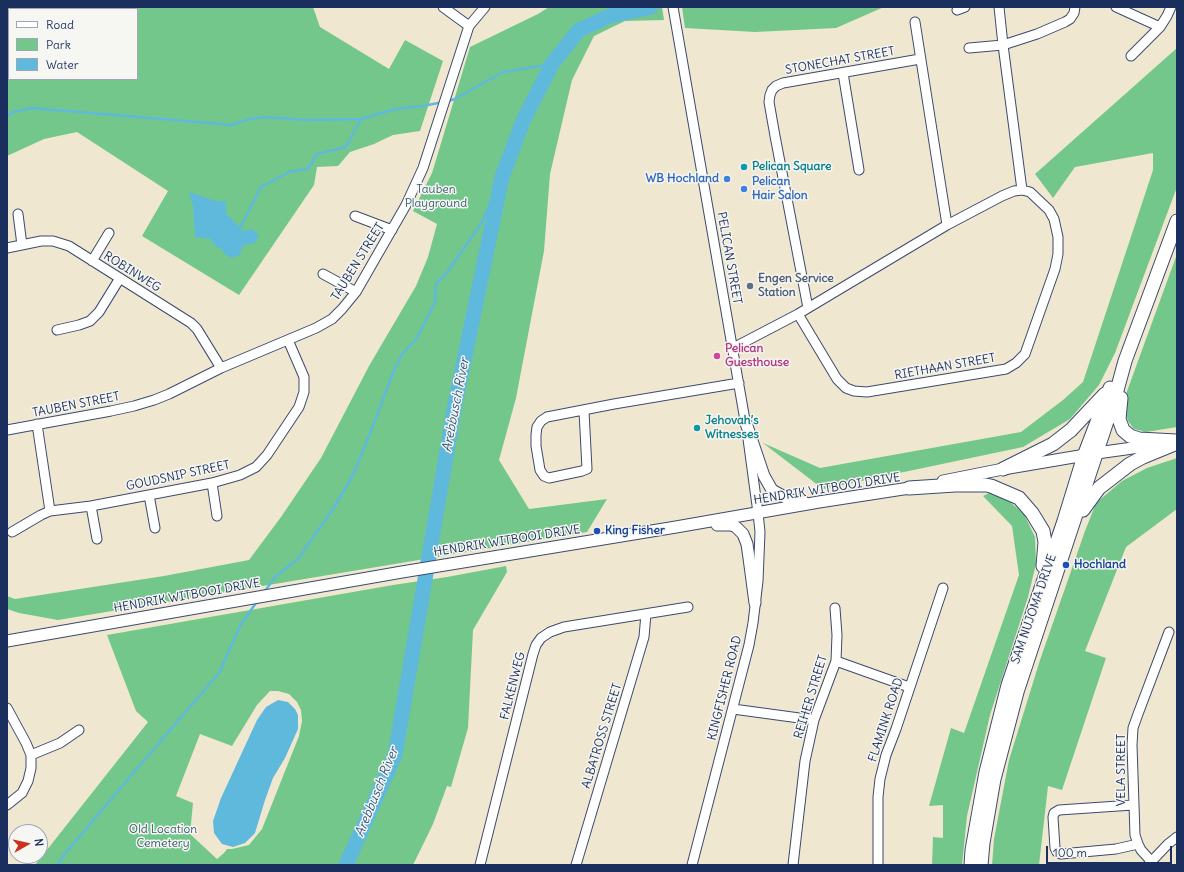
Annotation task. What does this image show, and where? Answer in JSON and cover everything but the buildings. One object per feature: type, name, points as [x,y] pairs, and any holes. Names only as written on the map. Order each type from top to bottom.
[{"type":"highway","name":"SAM NUJOMA DRIVE","points":[[971,865],[972,850],[986,772],[1008,685],[1064,521],[1090,454],[1116,394],[1125,361],[1177,221]]},
{"type":"highway","name":"SAM NUJOMA DRIVE","points":[[981,865],[983,843],[994,779],[1017,692],[1073,526],[1090,454],[1109,391],[1125,361]]},
{"type":"highway","points":[[1125,361],[1119,419],[1123,430],[1130,436],[1139,439],[1177,442]]},
{"type":"highway","points":[[1003,469],[1054,444],[1072,430],[1109,391]]},
{"type":"highway","points":[[1073,526],[1093,495],[1110,479],[1130,464],[1177,442]]},
{"type":"highway","points":[[909,488],[955,485],[986,485],[1019,498],[1032,512],[1043,531],[1045,542],[1041,586]]},
{"type":"main road","points":[[745,420],[764,476],[772,490],[790,500],[800,502],[819,502]]},
{"type":"main road","name":"HENDRIK WITBOOI DRIVE","points":[[7,641],[458,562],[909,488],[1003,469],[1090,454],[1177,442]]},
{"type":"main road","points":[[676,527],[723,524],[731,525],[740,530],[747,544],[755,603]]},
{"type":"main road","points":[[7,638],[19,639]]},
{"type":"main road","points":[[7,649],[19,639]]},
{"type":"street","points":[[443,7],[469,26]]},
{"type":"street","name":"TAUBEN STREET","points":[[7,430],[134,406],[169,394],[221,368],[316,328],[332,319],[356,292],[406,205],[423,168],[469,26],[485,7]]},
{"type":"street","name":"PELICAN STREET","points":[[673,7],[740,383],[758,513]]},
{"type":"street","points":[[733,348],[798,314],[947,224],[1002,196],[1014,191],[1022,190],[999,7]]},
{"type":"street","points":[[969,48],[1003,45],[1026,39],[1070,19],[1074,13],[1075,7]]},
{"type":"street","points":[[1131,56],[1160,27],[1171,7]]},
{"type":"street","points":[[1120,8],[1160,27]]},
{"type":"street","points":[[915,22],[947,224]]},
{"type":"street","name":"STONECHAT STREET","points":[[808,308],[769,102],[772,90],[776,86],[783,83],[920,59]]},
{"type":"street","points":[[843,73],[859,170]]},
{"type":"street","name":"RIETHAAN STREET","points":[[798,314],[836,379],[846,388],[854,391],[867,392],[1006,369],[1016,363],[1024,354],[1055,269],[1058,254],[1058,236],[1054,219],[1049,210],[1030,192],[1022,190]]},
{"type":"street","points":[[18,214],[22,245]]},
{"type":"street","points":[[355,216],[392,230]]},
{"type":"street","points":[[92,261],[109,233]]},
{"type":"street","name":"ROBINWEG","points":[[7,248],[41,241],[52,241],[69,246],[191,323],[197,329],[221,368]]},
{"type":"street","points":[[323,274],[356,292]]},
{"type":"street","points":[[57,330],[79,325],[90,320],[99,312],[120,278]]},
{"type":"street","name":"GOUDSNIP STREET","points":[[12,532],[31,520],[50,512],[91,506],[212,483],[240,475],[256,467],[267,455],[299,407],[304,392],[304,377],[288,340]]},
{"type":"street","points":[[584,411],[587,468],[582,471],[549,478],[544,476],[540,470],[536,446],[536,435],[537,427],[548,417],[740,383]]},
{"type":"street","points":[[37,424],[50,512]]},
{"type":"street","points":[[212,483],[217,516]]},
{"type":"street","points":[[149,495],[155,528]]},
{"type":"street","points":[[91,506],[97,539]]},
{"type":"street","name":"KINGFISHER ROAD","points":[[692,865],[749,645],[753,623],[760,554],[758,513]]},
{"type":"street","name":"FLAMINK ROAD","points":[[878,865],[878,797],[880,779],[886,755],[943,588]]},
{"type":"street","name":"FALKENWEG","points":[[480,865],[533,654],[536,645],[541,638],[550,632],[564,628],[688,607]]},
{"type":"street","name":"REIHER STREET","points":[[793,865],[805,761],[814,720],[836,660],[837,635],[835,608]]},
{"type":"street","name":"ALBATROSS STREET","points":[[576,865],[644,637],[646,614]]},
{"type":"street","name":"VELA STREET","points":[[1150,863],[1138,844],[1135,835],[1133,804],[1133,728],[1169,632]]},
{"type":"street","points":[[836,660],[910,687]]},
{"type":"street","points":[[7,708],[31,755],[31,768],[28,781],[22,793],[7,805]]},
{"type":"street","points":[[733,709],[814,720]]},
{"type":"street","points":[[31,755],[60,743],[79,730]]},
{"type":"street","points":[[1133,804],[1059,810],[1054,813],[1053,817],[1055,848],[1057,852],[1061,854],[1116,849],[1138,844]]},
{"type":"street","points":[[1150,863],[1168,844],[1177,837]]},
{"type":"green space","points":[[313,7],[320,27],[389,69],[405,40],[443,61],[420,131],[393,135],[374,144],[350,152],[338,166],[317,167],[314,185],[239,295],[142,236],[168,191],[77,132],[44,139],[7,156],[7,12],[8,80],[138,80],[138,8],[41,8]]},
{"type":"green space","name":"Tauben Playground","points":[[549,7],[662,7],[664,20],[625,21],[594,36],[572,80],[550,174],[544,251],[516,398],[499,460],[529,509],[607,499],[587,532],[58,620],[19,613],[7,609],[7,596],[15,599],[164,576],[249,560],[281,517],[321,458],[369,366],[416,286],[428,257],[437,224],[413,211],[432,173],[470,47],[538,14]]},
{"type":"green space","points":[[682,7],[884,7],[836,28],[755,32],[685,28]]},
{"type":"green space","points":[[1177,48],[1177,187],[1115,353],[1099,385],[1070,419],[1023,447],[823,489],[763,443],[820,468],[1021,432],[1063,400],[1083,382],[1153,170],[1153,153],[1075,167],[1053,198],[1035,174]]},
{"type":"green space","points":[[1177,254],[1177,427],[1146,432],[1134,429],[1128,421],[1125,411],[1126,394]]},
{"type":"green space","points":[[1177,458],[1177,509],[1126,547],[1085,651],[1106,658],[1062,790],[1048,786],[1039,865],[992,865],[994,839],[1009,760],[1040,660],[1096,503],[1122,481],[1147,468]]},
{"type":"green space","points":[[991,492],[1009,501],[1024,514],[1035,537],[1036,564],[1028,597],[990,715],[967,816],[962,865],[932,865],[933,837],[943,838],[943,805],[929,806],[951,728],[964,733],[1019,575],[1012,526],[983,496]]},
{"type":"green space","name":"Old Location Cemetery","points":[[506,566],[507,572],[473,630],[468,728],[451,787],[447,786],[433,824],[413,865],[35,865],[48,864],[48,849],[148,722],[136,711],[107,635]],"holes":[[[270,691],[278,691],[289,694],[297,702],[301,710],[302,721],[299,736],[262,829],[249,845],[227,849],[217,859],[190,834],[193,803],[176,796],[200,734],[232,746],[257,705]]]},
{"type":"water","points":[[189,192],[216,201],[226,201],[226,214],[238,225],[241,230],[245,231],[252,229],[259,235],[255,243],[243,245],[240,255],[231,258],[214,245],[211,239],[195,237],[193,205]]},
{"type":"water","points":[[278,700],[288,702],[295,709],[298,715],[298,729],[285,758],[273,778],[255,833],[245,843],[233,847],[222,844],[214,833],[213,821],[221,798],[257,720],[266,707]]},
{"type":"waterway","name":"Arebbusch River","points":[[631,12],[633,7]]},
{"type":"waterway","name":"Arebbusch River","points":[[346,865],[395,755],[455,404],[502,177],[523,121],[552,64],[579,30],[610,16],[651,7]]},
{"type":"waterway","points":[[448,101],[455,99],[503,72],[552,64]]},
{"type":"waterway","points":[[7,116],[13,112],[32,108],[232,125],[249,119],[266,117],[307,120],[361,119],[395,109],[443,102]]},
{"type":"waterway","points":[[240,228],[261,187],[289,172],[308,169],[317,154],[346,147],[361,119]]},
{"type":"waterway","points":[[265,591],[276,576],[298,559],[333,509],[353,475],[394,370],[403,353],[417,338],[435,302],[436,284],[445,275],[481,224],[502,177]]},
{"type":"waterway","points":[[58,865],[63,856],[219,673],[240,626],[258,600]]},
{"type":"place","name":"Pelican Square","points":[[744,167]]},
{"type":"place","name":"WB Hochland","points":[[727,179]]},
{"type":"place","name":"Pelican Hair Salon","points":[[744,189]]},
{"type":"place","name":"Engen Service Station","points":[[750,286]]},
{"type":"place","name":"Pelican Guesthouse","points":[[717,356]]},
{"type":"place","name":"Jehovah’s Witnesses","points":[[697,428]]},
{"type":"place","name":"King Fisher","points":[[597,531]]},
{"type":"place","name":"Hochland","points":[[1066,565]]}]
